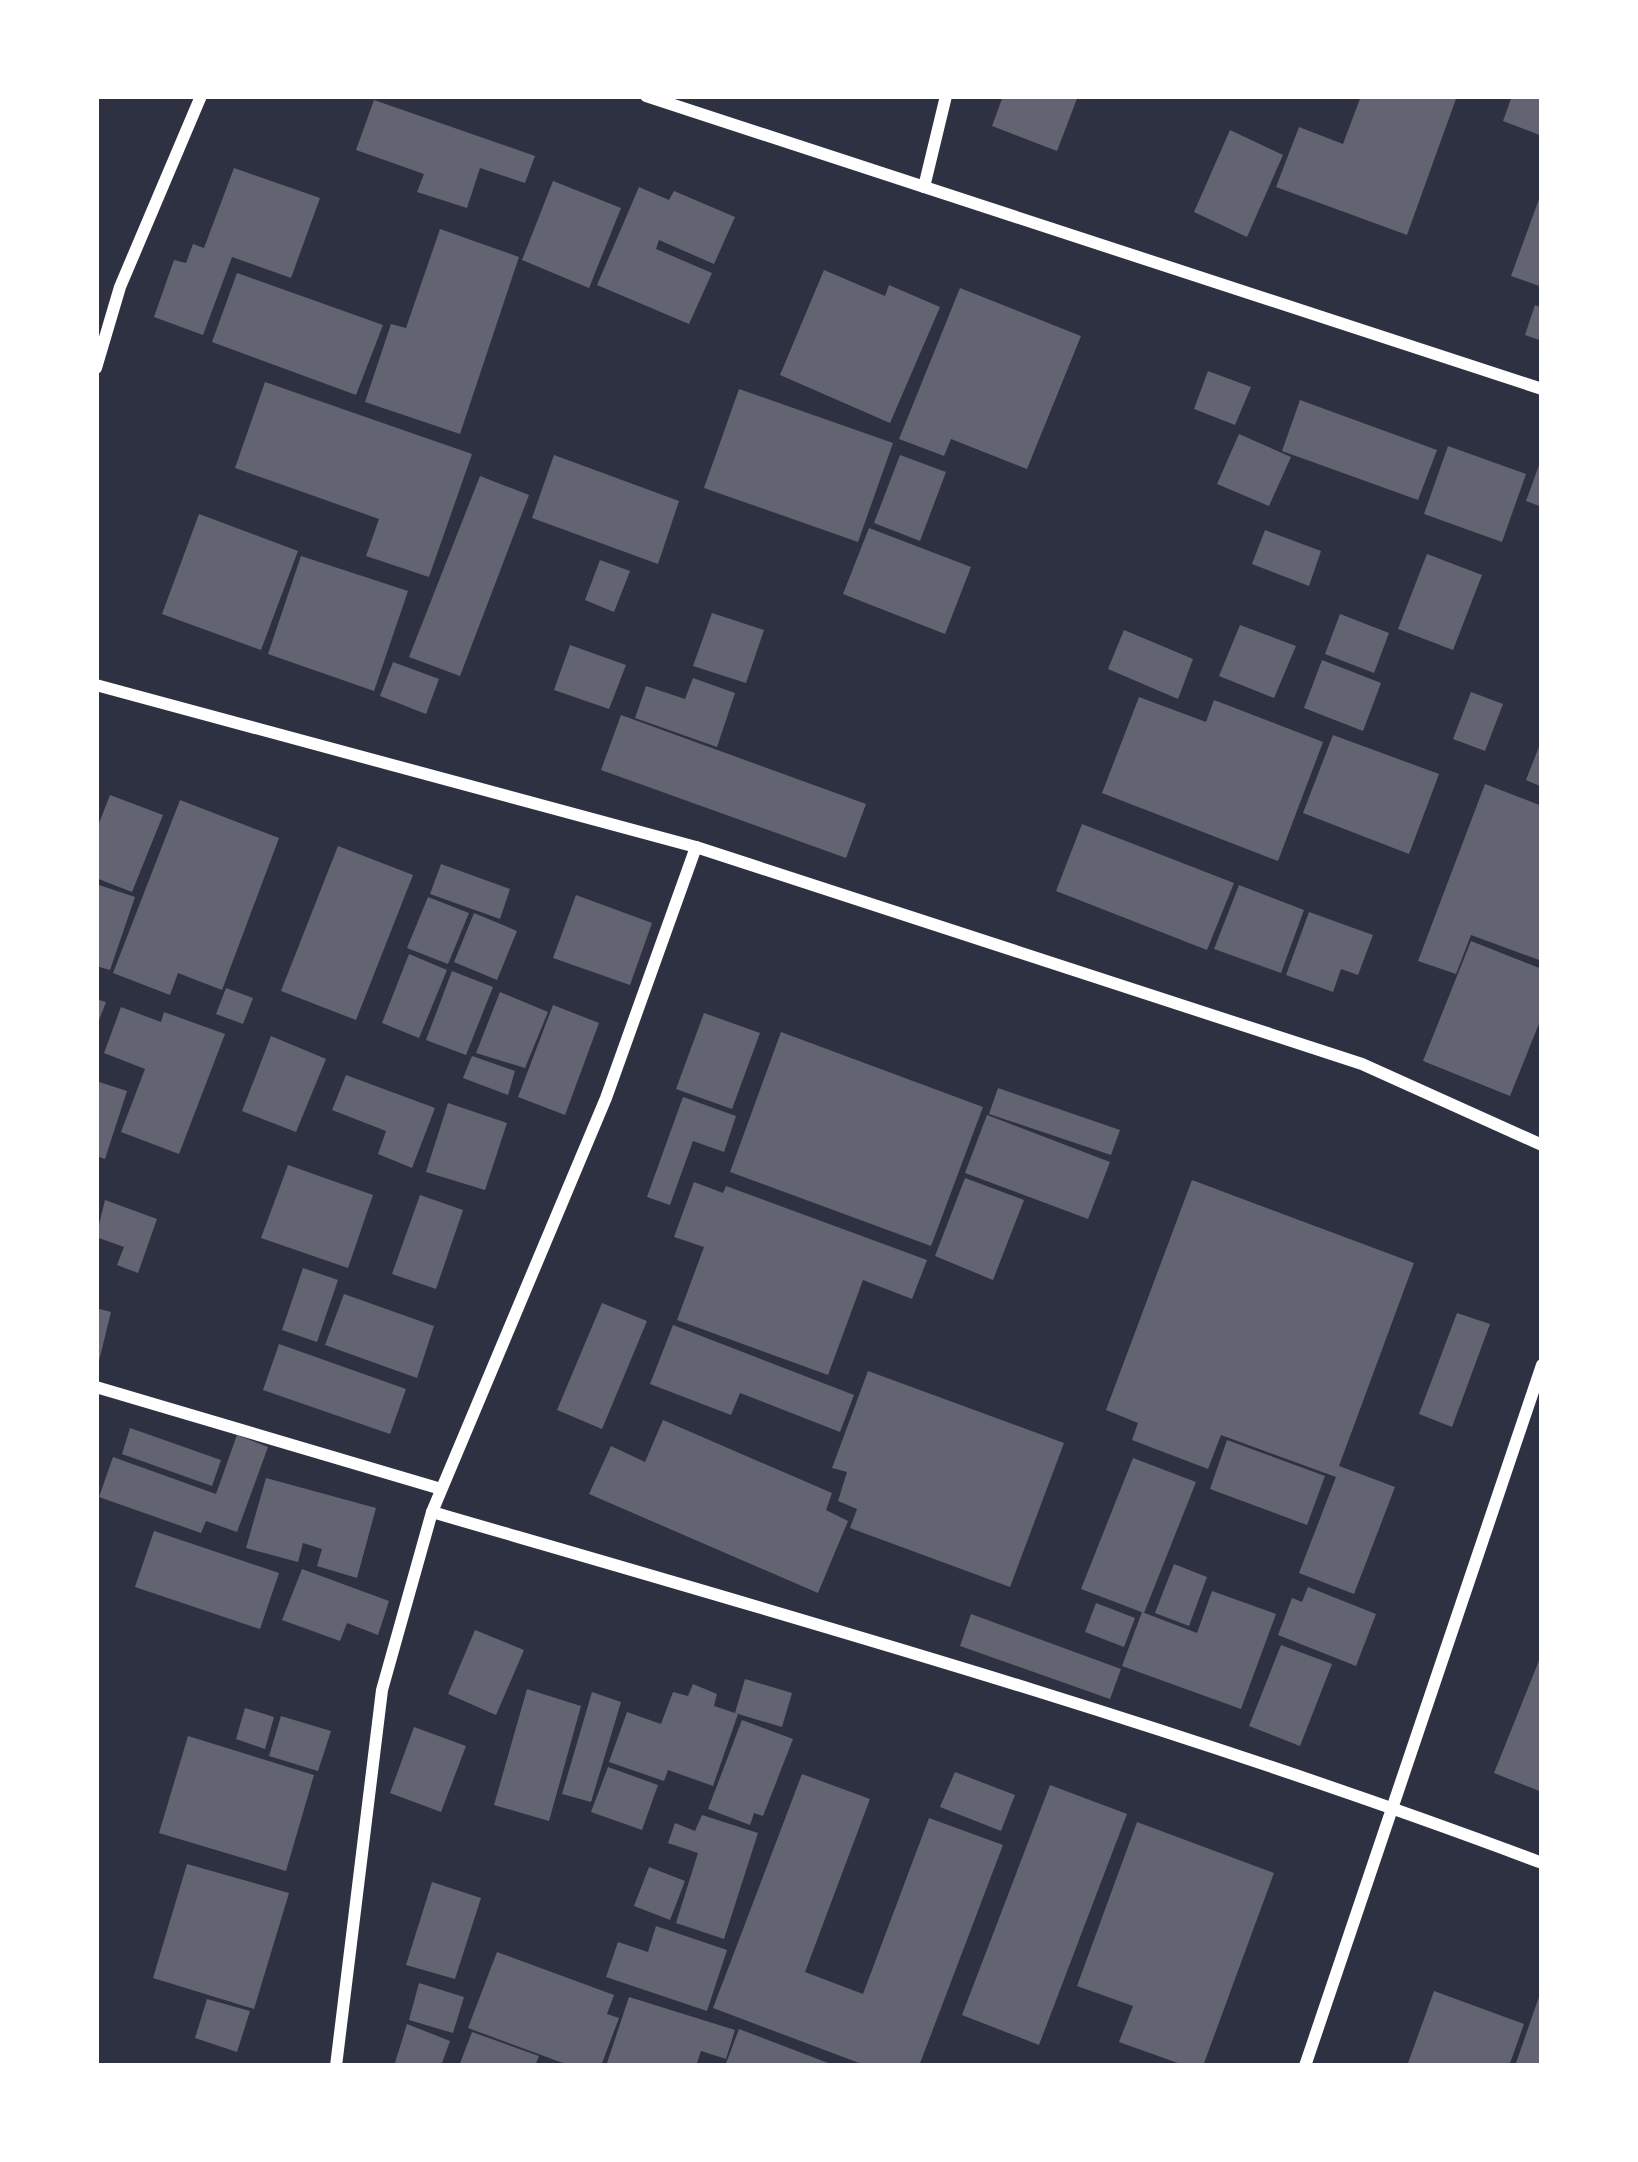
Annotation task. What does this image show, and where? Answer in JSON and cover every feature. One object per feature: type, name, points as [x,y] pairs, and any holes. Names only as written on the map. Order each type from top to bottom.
[{"type":"street","points":[[96,368],[120,287],[201,96]]},
{"type":"street","points":[[646,96],[1542,388]]},
{"type":"street","points":[[924,187],[946,96]]},
{"type":"street","points":[[96,685],[696,847],[1362,1064],[1542,1145]]},
{"type":"street","points":[[336,2066],[382,1690],[432,1512],[607,1098],[696,847]]},
{"type":"street","points":[[1305,2066],[1542,1366]]},
{"type":"street","points":[[96,1387],[441,1489]]},
{"type":"street","points":[[432,1512],[896,1647],[1395,1808],[1542,1863]]},
{"type":"building","points":[[1003,96],[1078,96],[1057,151],[992,126]]},
{"type":"building","points":[[1361,96],[1457,96],[1407,235],[1276,187],[1299,127],[1343,144]]},
{"type":"building","points":[[1512,96],[1542,96],[1542,136],[1503,121]]},
{"type":"building","points":[[374,100],[535,156],[525,183],[480,168],[467,208],[417,192],[424,174],[356,150]]},
{"type":"building","points":[[1230,130],[1283,155],[1247,237],[1194,212]]},
{"type":"building","points":[[234,168],[320,198],[291,278],[232,257],[203,335],[154,317],[174,260],[186,263],[193,244],[204,248]]},
{"type":"building","points":[[553,181],[621,208],[589,288],[522,260]]},
{"type":"building","points":[[639,187],[669,200],[674,191],[735,217],[714,264],[659,240],[656,249],[712,273],[689,324],[597,285]]},
{"type":"building","points":[[1542,191],[1542,287],[1511,276]]},
{"type":"building","points":[[440,229],[519,257],[460,434],[365,402],[391,324],[406,328]]},
{"type":"building","points":[[824,270],[885,296],[889,285],[940,307],[890,423],[780,375]]},
{"type":"building","points":[[237,273],[383,325],[356,395],[212,342]]},
{"type":"building","points":[[960,288],[1081,336],[1027,469],[951,439],[944,456],[899,439]]},
{"type":"building","points":[[1535,305],[1542,308],[1542,341],[1525,335]]},
{"type":"building","points":[[1208,371],[1251,387],[1235,425],[1194,409]]},
{"type":"building","points":[[265,382],[472,454],[429,577],[366,556],[379,519],[235,468]]},
{"type":"building","points":[[739,389],[893,443],[858,542],[704,488]]},
{"type":"building","points":[[1300,400],[1437,450],[1418,500],[1282,451]]},
{"type":"building","points":[[1239,434],[1291,457],[1269,506],[1217,484]]},
{"type":"building","points":[[1448,446],[1526,474],[1502,542],[1424,514]]},
{"type":"building","points":[[554,455],[679,501],[658,564],[532,518]]},
{"type":"building","points":[[900,455],[946,472],[920,541],[874,523]]},
{"type":"building","points":[[1542,457],[1542,507],[1526,501]]},
{"type":"building","points":[[480,476],[529,495],[460,676],[409,657]]},
{"type":"building","points":[[199,514],[298,551],[261,650],[162,614]]},
{"type":"building","points":[[869,528],[971,567],[945,634],[843,594]]},
{"type":"building","points":[[1265,530],[1321,551],[1309,586],[1252,564]]},
{"type":"building","points":[[1427,554],[1482,575],[1453,650],[1398,629]]},
{"type":"building","points":[[301,556],[408,591],[374,691],[268,654]]},
{"type":"building","points":[[600,560],[630,571],[614,612],[585,600]]},
{"type":"building","points":[[712,613],[764,630],[746,683],[693,666]]},
{"type":"building","points":[[1340,614],[1389,633],[1374,673],[1325,654]]},
{"type":"building","points":[[1240,625],[1296,646],[1274,698],[1219,676]]},
{"type":"building","points":[[1124,630],[1193,659],[1178,699],[1108,669]]},
{"type":"building","points":[[570,645],[626,665],[609,709],[554,690]]},
{"type":"building","points":[[1322,660],[1381,683],[1363,731],[1304,708]]},
{"type":"building","points":[[393,662],[439,679],[426,714],[380,696]]},
{"type":"building","points":[[693,678],[735,693],[717,747],[635,718],[646,686],[685,699]]},
{"type":"building","points":[[1471,692],[1503,704],[1485,751],[1453,739]]},
{"type":"building","points":[[1139,697],[1206,722],[1214,700],[1323,742],[1278,861],[1102,793]]},
{"type":"building","points":[[621,715],[866,804],[846,858],[601,770]]},
{"type":"building","points":[[1333,735],[1439,774],[1409,854],[1303,813]]},
{"type":"building","points":[[1542,739],[1542,787],[1526,780]]},
{"type":"building","points":[[1485,784],[1542,806],[1542,961],[1471,935],[1456,974],[1418,961]]},
{"type":"building","points":[[110,795],[163,815],[132,892],[96,878],[96,831]]},
{"type":"building","points":[[180,800],[279,838],[222,990],[178,973],[170,995],[113,973]]},
{"type":"building","points":[[1082,824],[1234,883],[1207,950],[1056,891]]},
{"type":"building","points":[[338,846],[413,875],[356,1020],[281,991]]},
{"type":"building","points":[[441,864],[510,889],[500,919],[430,894]]},
{"type":"building","points":[[96,884],[135,897],[110,970],[96,966]]},
{"type":"building","points":[[1239,885],[1304,910],[1281,973],[1214,949]]},
{"type":"building","points":[[576,895],[652,923],[630,985],[553,958]]},
{"type":"building","points":[[428,897],[469,913],[448,964],[407,948]]},
{"type":"building","points":[[1309,912],[1373,935],[1358,975],[1341,969],[1333,992],[1286,975]]},
{"type":"building","points":[[474,913],[517,931],[497,980],[454,962]]},
{"type":"building","points":[[1471,941],[1542,969],[1542,1016],[1510,1096],[1423,1061]]},
{"type":"building","points":[[409,954],[447,970],[419,1038],[382,1023]]},
{"type":"building","points":[[452,971],[493,987],[466,1055],[426,1040]]},
{"type":"building","points":[[226,988],[253,998],[243,1024],[216,1014]]},
{"type":"building","points":[[500,992],[548,1012],[525,1068],[476,1053]]},
{"type":"building","points":[[96,999],[106,1002],[96,1028]]},
{"type":"building","points":[[553,1005],[599,1023],[565,1115],[518,1097]]},
{"type":"building","points":[[121,1007],[161,1022],[164,1012],[225,1034],[179,1154],[121,1132],[145,1069],[104,1053]]},
{"type":"building","points":[[704,1013],[760,1033],[732,1109],[676,1089]]},
{"type":"building","points":[[781,1032],[983,1107],[931,1246],[730,1172]]},
{"type":"building","points":[[271,1036],[326,1059],[296,1132],[242,1111]]},
{"type":"building","points":[[472,1056],[515,1071],[508,1095],[463,1078]]},
{"type":"building","points":[[346,1075],[435,1108],[412,1168],[378,1154],[386,1131],[332,1110]]},
{"type":"building","points":[[96,1081],[127,1091],[105,1159],[96,1156]]},
{"type":"building","points":[[998,1088],[1120,1130],[1111,1155],[989,1114]]},
{"type":"building","points":[[683,1097],[736,1116],[724,1152],[693,1141],[670,1205],[647,1197]]},
{"type":"building","points":[[448,1103],[507,1123],[485,1190],[426,1172]]},
{"type":"building","points":[[987,1115],[1110,1162],[1088,1219],[965,1173]]},
{"type":"building","points":[[288,1165],[373,1195],[348,1268],[261,1238]]},
{"type":"building","points":[[965,1178],[1024,1200],[993,1280],[935,1256]]},
{"type":"building","points":[[1192,1180],[1414,1263],[1339,1466],[1395,1487],[1354,1594],[1299,1573],[1336,1477],[1221,1435],[1208,1469],[1132,1440],[1138,1423],[1106,1410]]},
{"type":"building","points":[[694,1182],[723,1193],[726,1186],[927,1260],[912,1299],[863,1280],[828,1375],[677,1320],[704,1247],[674,1237]]},
{"type":"building","points":[[420,1195],[463,1210],[436,1289],[392,1274]]},
{"type":"building","points":[[105,1200],[157,1219],[138,1273],[117,1265],[124,1247],[96,1237]]},
{"type":"building","points":[[303,1268],[338,1280],[317,1342],[282,1330]]},
{"type":"building","points":[[344,1294],[434,1326],[417,1378],[325,1345]]},
{"type":"building","points":[[602,1303],[647,1321],[602,1429],[557,1410]]},
{"type":"building","points":[[96,1308],[111,1312],[98,1365],[96,1365]]},
{"type":"building","points":[[1457,1313],[1490,1324],[1452,1427],[1419,1414]]},
{"type":"building","points":[[673,1325],[854,1395],[840,1432],[740,1393],[731,1415],[650,1384]]},
{"type":"building","points":[[279,1344],[406,1389],[390,1434],[263,1390]]},
{"type":"building","points":[[868,1371],[1064,1443],[1010,1587],[850,1528],[857,1509],[838,1501],[847,1472],[832,1468]]},
{"type":"building","points":[[663,1420],[832,1493],[826,1510],[848,1521],[818,1593],[589,1494],[611,1446],[645,1462]]},
{"type":"building","points":[[130,1428],[221,1460],[212,1486],[122,1454]]},
{"type":"building","points":[[237,1435],[268,1447],[237,1532],[206,1521],[201,1533],[99,1497],[113,1457],[216,1494]]},
{"type":"building","points":[[1227,1440],[1325,1476],[1307,1525],[1210,1489]]},
{"type":"building","points":[[1133,1458],[1196,1482],[1144,1613],[1081,1589]]},
{"type":"building","points":[[266,1478],[376,1508],[357,1578],[317,1566],[322,1549],[303,1543],[298,1562],[246,1548]]},
{"type":"building","points":[[154,1531],[279,1573],[260,1629],[135,1587]]},
{"type":"building","points":[[1174,1564],[1207,1577],[1189,1626],[1155,1613]]},
{"type":"building","points":[[302,1569],[389,1601],[378,1635],[347,1623],[340,1641],[282,1620]]},
{"type":"building","points":[[1308,1587],[1376,1614],[1356,1666],[1278,1635],[1292,1598],[1302,1602]]},
{"type":"building","points":[[1212,1591],[1276,1614],[1241,1709],[1122,1666],[1142,1612],[1197,1633]]},
{"type":"building","points":[[1096,1603],[1135,1618],[1124,1647],[1085,1632]]},
{"type":"building","points":[[971,1614],[1121,1669],[1110,1699],[960,1646]]},
{"type":"building","points":[[475,1630],[524,1650],[496,1715],[448,1694]]},
{"type":"building","points":[[1281,1645],[1332,1664],[1300,1746],[1249,1726]]},
{"type":"building","points":[[1542,1653],[1542,1792],[1494,1773]]},
{"type":"building","points":[[745,1679],[792,1693],[782,1727],[735,1713]]},
{"type":"building","points":[[693,1684],[717,1694],[714,1706],[738,1714],[713,1786],[668,1770],[664,1781],[609,1762],[627,1712],[661,1724],[673,1692],[688,1696]]},
{"type":"building","points":[[527,1689],[581,1706],[549,1821],[494,1805]]},
{"type":"building","points":[[592,1692],[621,1702],[591,1802],[562,1794]]},
{"type":"building","points":[[245,1708],[274,1717],[265,1749],[236,1739]]},
{"type":"building","points":[[281,1716],[331,1731],[318,1771],[269,1756]]},
{"type":"building","points":[[742,1720],[793,1739],[763,1816],[754,1813],[750,1825],[708,1809]]},
{"type":"building","points":[[414,1727],[466,1746],[441,1812],[390,1793]]},
{"type":"building","points":[[188,1736],[314,1775],[286,1871],[159,1833]]},
{"type":"building","points":[[608,1767],[658,1785],[642,1830],[591,1812]]},
{"type":"building","points":[[955,1772],[1015,1795],[1001,1831],[940,1807]]},
{"type":"building","points":[[802,1774],[870,1799],[805,1972],[863,1994],[929,1818],[1003,1845],[919,2066],[867,2066],[713,2008]]},
{"type":"building","points":[[1050,1785],[1127,1814],[1039,2045],[962,2015]]},
{"type":"building","points":[[702,1815],[758,1833],[724,1939],[676,1923],[698,1853],[668,1843],[675,1823],[695,1831]]},
{"type":"building","points":[[1137,1822],[1274,1873],[1203,2066],[1186,2066],[1119,2042],[1133,2006],[1077,1986]]},
{"type":"building","points":[[187,1864],[289,1893],[254,2009],[153,1978]]},
{"type":"building","points":[[649,1867],[685,1881],[670,1920],[634,1906]]},
{"type":"building","points":[[432,1882],[481,1898],[455,1979],[406,1965]]},
{"type":"building","points":[[656,1926],[727,1950],[707,2011],[606,1977],[618,1942],[648,1952]]},
{"type":"building","points":[[497,1952],[614,1995],[607,2014],[619,2018],[601,2066],[571,2066],[468,2028]]},
{"type":"building","points":[[419,1983],[464,1997],[453,2033],[409,2020]]},
{"type":"building","points":[[1434,1991],[1524,2024],[1509,2066],[1407,2066]]},
{"type":"building","points":[[1541,1991],[1542,2066],[1515,2066]]},
{"type":"building","points":[[629,1997],[735,2030],[726,2059],[701,2051],[696,2066],[606,2066]]},
{"type":"building","points":[[207,1999],[250,2011],[237,2052],[195,2038]]},
{"type":"building","points":[[407,2024],[450,2041],[441,2066],[394,2066]]},
{"type":"building","points":[[739,2029],[836,2066],[725,2066]]},
{"type":"building","points":[[472,2032],[539,2056],[535,2066],[459,2066]]}]
